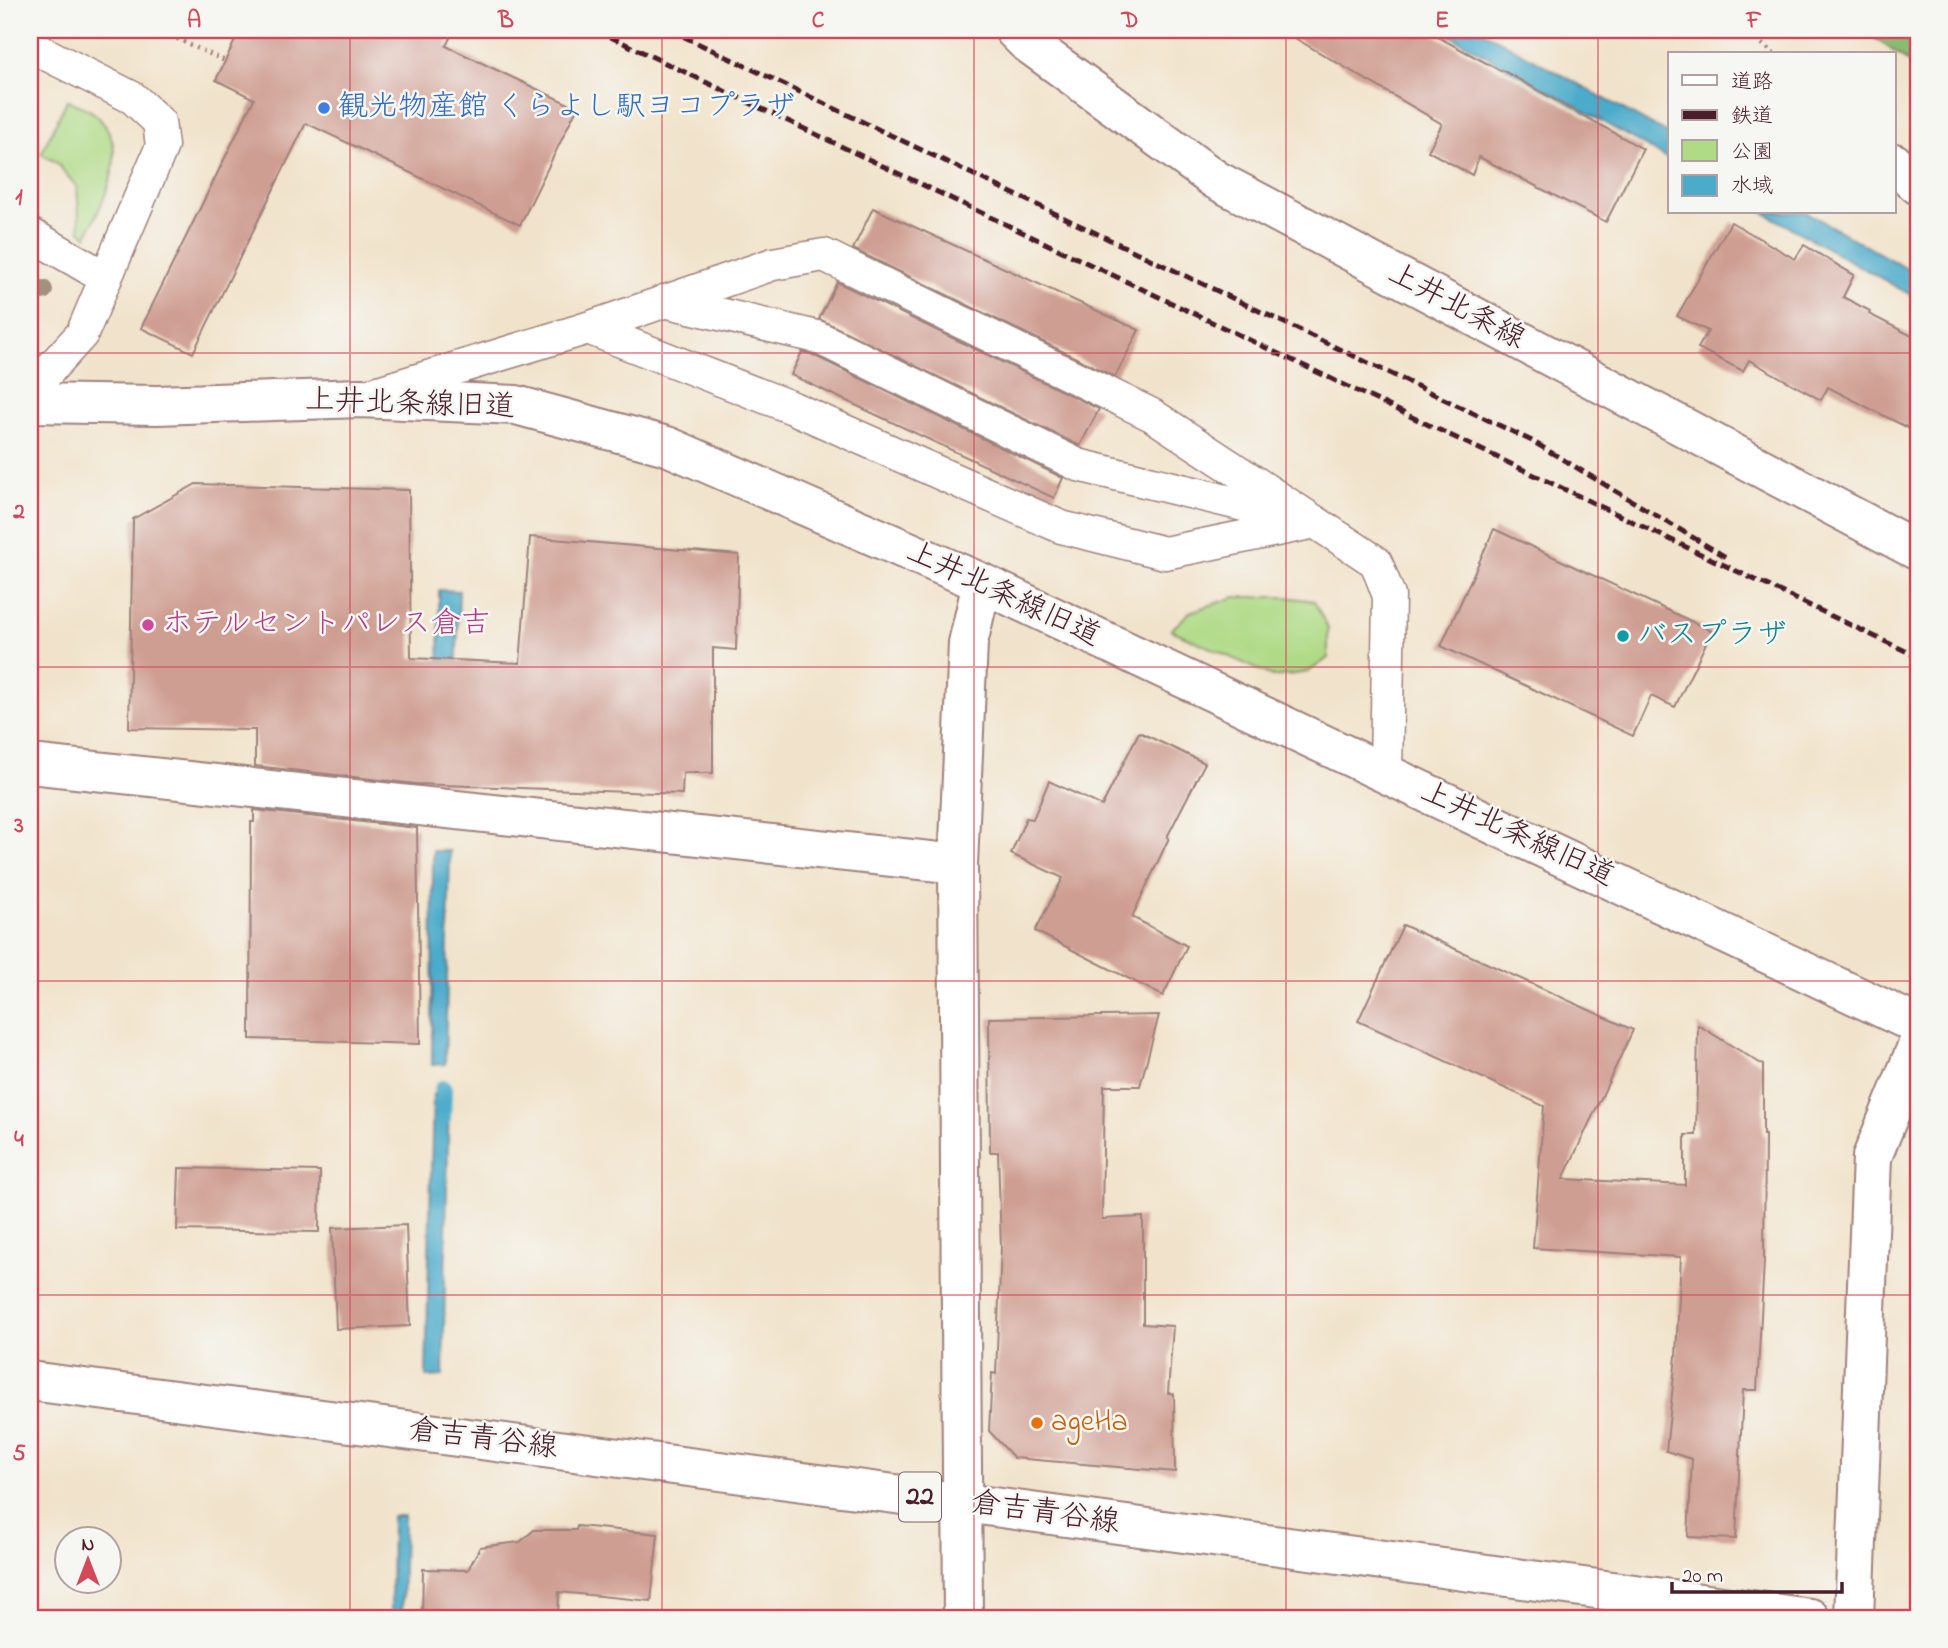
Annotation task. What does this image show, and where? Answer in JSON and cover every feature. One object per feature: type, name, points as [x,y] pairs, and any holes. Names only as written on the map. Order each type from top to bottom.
[{"type":"street","name":"上井北条線","points":[[1014,30],[1026,42],[1216,180],[1918,551]]},
{"type":"street","points":[[1896,165],[1918,185]]},
{"type":"street","name":"上井北条線旧道","points":[[30,403],[157,405],[360,398],[516,405],[667,446],[982,583],[1918,1025]]},
{"type":"street","points":[[963,1618],[958,864],[968,643],[982,583]]},
{"type":"street","points":[[30,764],[958,864]]},
{"type":"street","points":[[1854,1618],[1872,1157],[1918,1044]]},
{"type":"street","name":"倉吉青谷線","points":[[30,1381],[964,1503],[1810,1618]]},
{"type":"lane","points":[[30,47],[133,98],[159,122],[162,146],[82,334],[30,391]]},
{"type":"lane","points":[[30,234],[106,278]]},
{"type":"lane","points":[[360,398],[588,328],[773,264],[824,255],[1152,415],[1376,562],[1389,596],[1386,774]]},
{"type":"lane","points":[[664,301],[817,337],[1078,465],[1315,522]]},
{"type":"lane","points":[[588,328],[793,408],[1060,527],[1165,553],[1315,522]]},
{"type":"path","points":[[158,30],[225,61]]},
{"type":"path","points":[[1746,30],[1772,52]]},
{"type":"path","points":[[199,49],[204,40]]},
{"type":"green space","points":[[1864,30],[1918,30],[1918,69]]},
{"type":"green space","points":[[67,100],[96,115],[107,129],[113,143],[112,174],[87,236],[80,231],[77,187],[56,162],[41,154]]},
{"type":"green space","points":[[1235,597],[1286,597],[1314,601],[1328,629],[1328,658],[1308,672],[1274,677],[1171,630],[1190,612]]},
{"type":"water","points":[[1441,30],[1481,30],[1668,134],[1668,159]]},
{"type":"water","points":[[1767,214],[1810,214],[1918,275],[1918,299]]},
{"type":"water","points":[[439,590],[459,591],[455,717],[440,720]]},
{"type":"water","points":[[433,851],[450,851],[445,1064],[432,1065]]},
{"type":"water","points":[[433,1094],[449,1095],[443,1376],[426,1377]]},
{"type":"water","points":[[392,1516],[404,1516],[402,1618],[391,1618]]},
{"type":"building","points":[[240,30],[454,30],[446,46],[577,108],[520,225],[306,123],[193,353],[141,328],[254,99],[216,80]]},
{"type":"building","points":[[1281,30],[1425,30],[1643,149],[1606,222],[1479,157],[1472,175],[1428,151],[1442,124]]},
{"type":"building","points":[[873,208],[1139,330],[1115,377],[853,249]]},
{"type":"building","points":[[1731,222],[1795,259],[1804,245],[1854,275],[1843,297],[1870,311],[1869,314],[1918,339],[1918,433],[1828,387],[1821,400],[1749,360],[1743,371],[1698,348],[1708,331],[1677,316]]},
{"type":"building","points":[[837,282],[1099,409],[1080,446],[819,319]]},
{"type":"building","points":[[802,352],[811,354],[1063,478],[1054,498],[791,375]]},
{"type":"building","points":[[196,484],[409,490],[411,658],[520,663],[530,537],[739,555],[736,650],[713,648],[713,773],[683,773],[682,794],[416,784],[255,766],[255,730],[129,728],[133,519]]},
{"type":"building","points":[[1494,529],[1712,631],[1675,707],[1651,696],[1633,736],[1441,646]]},
{"type":"building","points":[[1139,732],[1205,763],[1167,837],[1169,838],[1132,917],[1187,946],[1163,996],[1035,931],[1063,878],[1011,854],[1026,818],[1033,819],[1049,781],[1102,806]]},
{"type":"building","points":[[254,810],[417,828],[420,1044],[250,1039],[251,822],[254,822]]},
{"type":"building","points":[[1403,925],[1633,1030],[1563,1179],[1685,1185],[1685,1135],[1696,1135],[1698,1025],[1763,1065],[1764,1261],[1757,1390],[1743,1390],[1736,1539],[1688,1537],[1692,1459],[1666,1451],[1676,1356],[1681,1257],[1533,1248],[1544,1106],[1358,1021]]},
{"type":"building","points":[[1159,1015],[1140,1086],[1104,1086],[1102,1219],[1143,1217],[1143,1324],[1173,1326],[1168,1393],[1174,1394],[1175,1472],[1014,1458],[989,1431],[992,1373],[996,1374],[1001,1247],[998,1152],[990,1152],[989,1018]]},
{"type":"building","points":[[179,1168],[320,1171],[319,1232],[177,1230]]},
{"type":"building","points":[[406,1225],[410,1326],[336,1329],[332,1228]]},
{"type":"building","points":[[577,1526],[658,1534],[651,1601],[559,1592],[558,1618],[422,1618],[423,1569],[468,1570],[480,1547],[520,1542],[534,1530],[576,1530]]},
{"type":"waterway","points":[[442,1118],[443,1089]]},
{"type":"railway","points":[[596,30],[1918,657]]},
{"type":"railway","points":[[670,30],[1532,441],[1729,559]]},
{"type":"place","name":"観光物産館 くらよし駅ヨコプラザ","points":[[324,108]]},
{"type":"place","name":"ホテルセントパレス倉吉","points":[[148,625]]},
{"type":"place","name":"バスプラザ","points":[[1623,636]]},
{"type":"place","name":"ageHa","points":[[1037,1423]]}]
